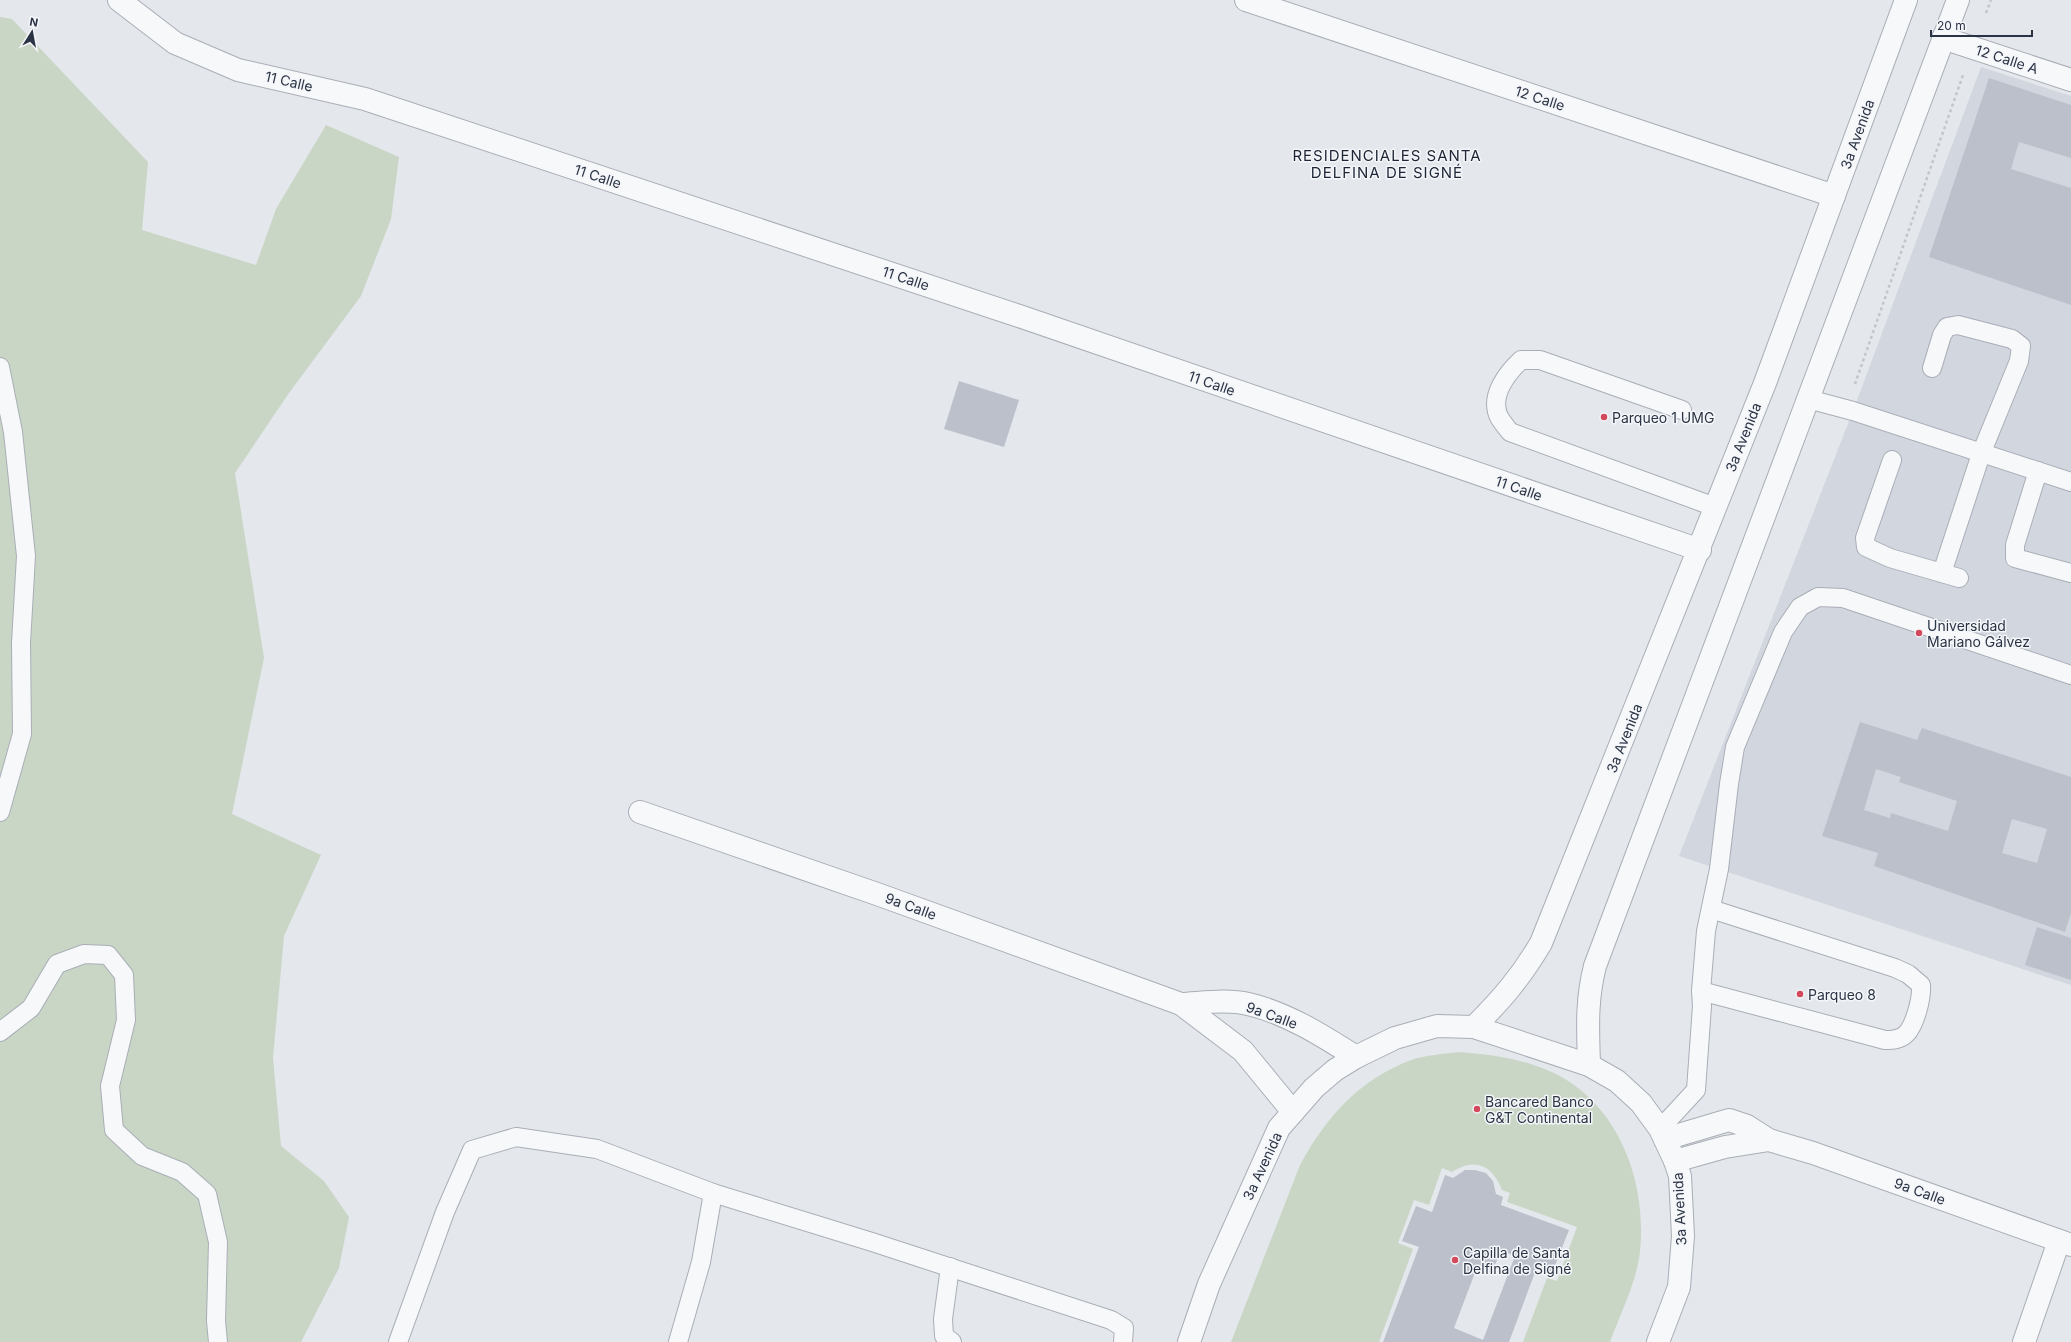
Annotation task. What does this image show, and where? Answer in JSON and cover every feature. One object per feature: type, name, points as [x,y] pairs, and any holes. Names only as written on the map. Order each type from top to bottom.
[{"type":"street","name":"11 Calle","points":[[119,0],[175,43],[238,70],[365,99],[1026,319],[1700,550]]},
{"type":"street","name":"12 Calle","points":[[1246,0],[1834,196]]},
{"type":"street","name":"3a Avenida","points":[[1474,1027],[1501,1001],[1520,977],[1541,943],[1700,550],[1715,507],[1765,383],[1906,0]]},
{"type":"street","points":[[1589,1065],[1589,991],[1596,966],[1958,0]]},
{"type":"street","name":"12 Calle A","points":[[1943,38],[2071,80]]},
{"type":"street","name":"9a Calle","points":[[640,812],[877,894],[1181,1004],[1243,1051],[1293,1112]]},
{"type":"street","name":"9a Calle","points":[[1181,1004],[1214,1002],[1248,1004],[1282,1016],[1317,1033],[1356,1057]]},
{"type":"street","name":"3a Avenida","points":[[1189,1342],[1209,1284],[1251,1187],[1279,1128],[1314,1088],[1335,1070],[1356,1057],[1395,1038],[1437,1026],[1474,1027],[1589,1065],[1617,1081],[1641,1104],[1662,1134],[1675,1161],[1680,1176],[1683,1236],[1679,1288],[1658,1342]]},
{"type":"street","name":"9a Calle","points":[[1662,1134],[1729,1120],[1747,1126],[1769,1140],[1813,1153],[2065,1243]]},
{"type":"street","name":"9a Calle","points":[[1675,1161],[1725,1147],[1769,1140]]},
{"type":"street","points":[[2024,1342],[2065,1243]]},
{"type":"lane","points":[[1892,460],[1865,538],[1866,547],[1890,558],[1950,576],[1981,454],[2019,361],[2021,346],[2012,339],[1958,324],[1947,327],[1942,336],[1932,368]]},
{"type":"lane","points":[[1682,410],[1540,360],[1522,360],[1509,372],[1495,400],[1498,416],[1510,432],[1715,507]]},
{"type":"lane","points":[[0,367],[13,432],[26,556],[21,643],[22,734],[0,812]]},
{"type":"lane","points":[[1808,399],[1846,409],[2071,482]]},
{"type":"lane","points":[[2038,471],[2014,545],[2015,558],[2071,573]]},
{"type":"lane","points":[[1662,1134],[1696,1090],[1702,1006],[1701,991],[1706,931],[1719,869],[1735,747],[1783,632],[1800,607],[1818,597],[1843,598],[2071,675]]},
{"type":"lane","points":[[1701,991],[1885,1040],[1896,1040],[1906,1034],[1920,1004],[1922,994],[1921,985],[1908,974],[1895,968],[1711,909]]},
{"type":"lane","points":[[0,1032],[31,1008],[57,964],[84,954],[108,955],[124,975],[126,1020],[110,1086],[114,1130],[142,1156],[182,1172],[207,1194],[218,1242],[216,1321],[218,1342]]},
{"type":"lane","points":[[398,1342],[445,1212],[472,1150],[516,1137],[597,1149],[712,1193],[950,1267],[1111,1320],[1124,1328],[1123,1342]]},
{"type":"lane","points":[[678,1342],[701,1262],[712,1193]]},
{"type":"lane","points":[[946,1340],[943,1319],[950,1267]]},
{"type":"path","points":[[1846,409],[1991,0]]},
{"type":"shaded area","name":"Universidad Mariano Gálvez","points":[[1981,67],[2071,96],[2071,985],[1679,856],[1853,411]]},
{"type":"green space","points":[[0,17],[12,19],[148,162],[142,230],[256,265],[276,209],[326,125],[399,157],[391,219],[361,296],[289,393],[235,473],[264,658],[232,814],[321,855],[284,936],[273,1058],[281,1146],[324,1181],[349,1217],[339,1268],[301,1342],[0,1342]]},
{"type":"green space","points":[[1459,1052],[1491,1055],[1512,1059],[1542,1068],[1568,1081],[1591,1099],[1609,1121],[1623,1146],[1633,1173],[1639,1201],[1641,1230],[1637,1269],[1610,1342],[1523,1342],[1547,1278],[1557,1281],[1577,1227],[1507,1202],[1510,1193],[1502,1190],[1498,1181],[1488,1169],[1482,1166],[1469,1165],[1452,1172],[1442,1168],[1429,1205],[1414,1200],[1398,1243],[1413,1249],[1379,1342],[1231,1342],[1300,1165],[1321,1131],[1346,1102],[1360,1089],[1392,1068],[1417,1058]]},
{"type":"building","points":[[1989,78],[2071,105],[2071,158],[2019,142],[2011,169],[2071,188],[2071,305],[1929,257]]},
{"type":"building","points":[[959,381],[1019,400],[1004,447],[944,429]]},
{"type":"building","points":[[1860,722],[1917,740],[1922,728],[2071,777],[2071,913],[2065,932],[1874,866],[1878,853],[1822,836]],"holes":[[[1876,769],[1901,777],[1899,782],[1957,801],[1948,831],[1891,813],[1890,818],[1864,810]],[[2012,819],[2047,829],[2037,863],[2002,853]]]},
{"type":"building","points":[[2037,927],[2071,938],[2071,980],[2025,965]]},
{"type":"building","name":"Capilla de Santa Delfina de Signé","points":[[1465,1170],[1475,1170],[1486,1173],[1493,1181],[1496,1194],[1503,1197],[1501,1205],[1569,1230],[1552,1273],[1537,1267],[1509,1342],[1383,1342],[1419,1247],[1402,1241],[1416,1206],[1432,1212],[1445,1175],[1453,1178]],"holes":[[[1501,1250],[1515,1256],[1483,1340],[1454,1328],[1476,1270],[1491,1275]]]},
{"type":"place","name":"Parqueo 1 UMG","points":[[1604,417]]},
{"type":"place","name":"Universidad Mariano Gálvez","points":[[1919,633]]},
{"type":"place","name":"Parqueo 8","points":[[1800,994]]},
{"type":"place","name":"Bancared Banco G&T Continental","points":[[1477,1109]]},
{"type":"place","name":"Capilla de Santa Delfina de Signé","points":[[1455,1260]]},
{"type":"district","name":"RESIDENCIALES SANTA DELFINA DE SIGNÉ","points":[[1387,164]]}]
